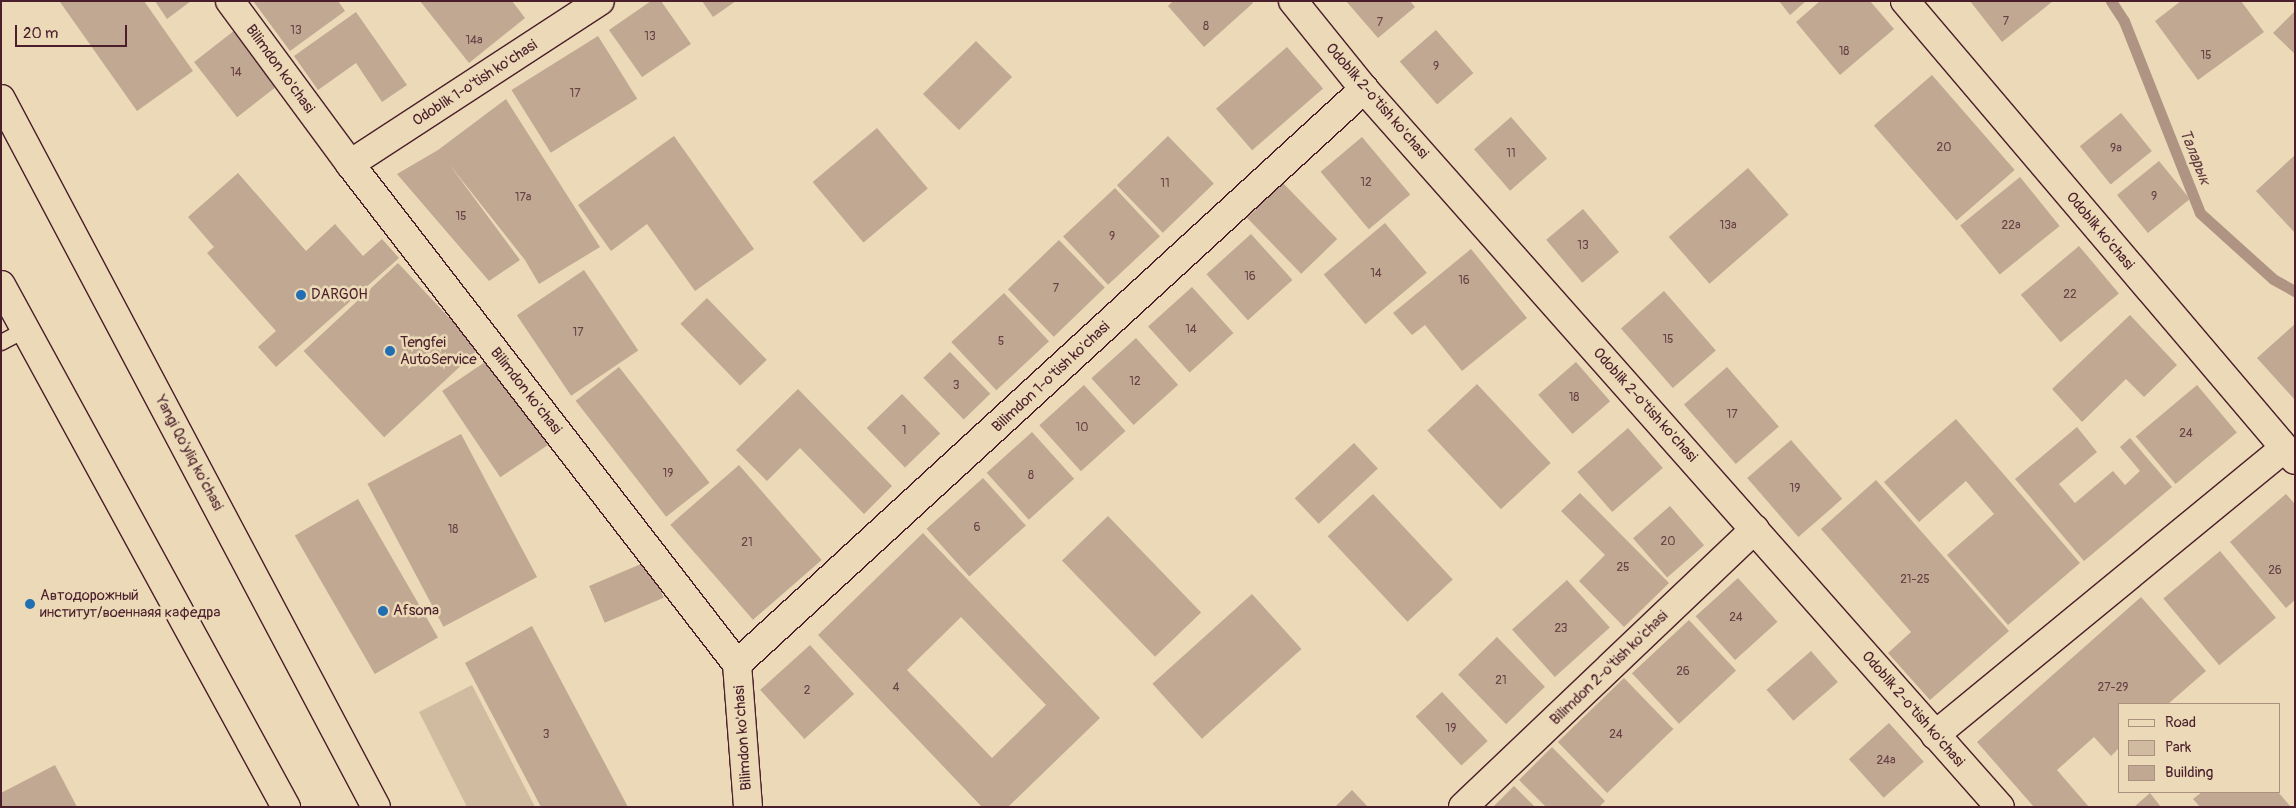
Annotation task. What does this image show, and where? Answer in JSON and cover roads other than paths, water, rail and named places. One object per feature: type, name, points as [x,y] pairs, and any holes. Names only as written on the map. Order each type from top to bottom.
[{"type":"street","name":"Bilimdon ko'chasi","points":[[230,1],[350,164],[738,664],[748,807]]},
{"type":"street","name":"Odoblik 1-o'tish ko'chasi","points":[[350,164],[600,1]]},
{"type":"street","name":"Odoblik 2-o'tish ko'chasi","points":[[1293,1],[1364,89],[1755,529],[1935,736],[2000,807]]},
{"type":"street","name":"Odoblik ko'chasi","points":[[1905,1],[2289,454]]},
{"type":"street","name":"Bilimdon 1-o'tish ko'chasi","points":[[738,664],[1364,89]]},
{"type":"street","name":"Yangi Qo'yliq ko'chasi","points":[[1,99],[376,807]]},
{"type":"street","points":[[1,284],[27,328],[286,807]]},
{"type":"street","points":[[1935,736],[2289,454]]},
{"type":"street","name":"Bilimdon 2-o'tish ko'chasi","points":[[1463,807],[1755,529]]},
{"type":"lane","points":[[1,342],[27,328]]},
{"type":"waterway","name":"Таларык","points":[[2111,1],[2124,21],[2200,213],[2273,279],[2295,291]]},
{"type":"place","name":"DARGOH","points":[[301,295]]},
{"type":"place","name":"Tengfei AutoService","points":[[390,351]]},
{"type":"place","name":"Автодорожный институт/военнаяя кафедра","points":[[30,604]]},
{"type":"place","name":"Afsona","points":[[383,611]]}]
